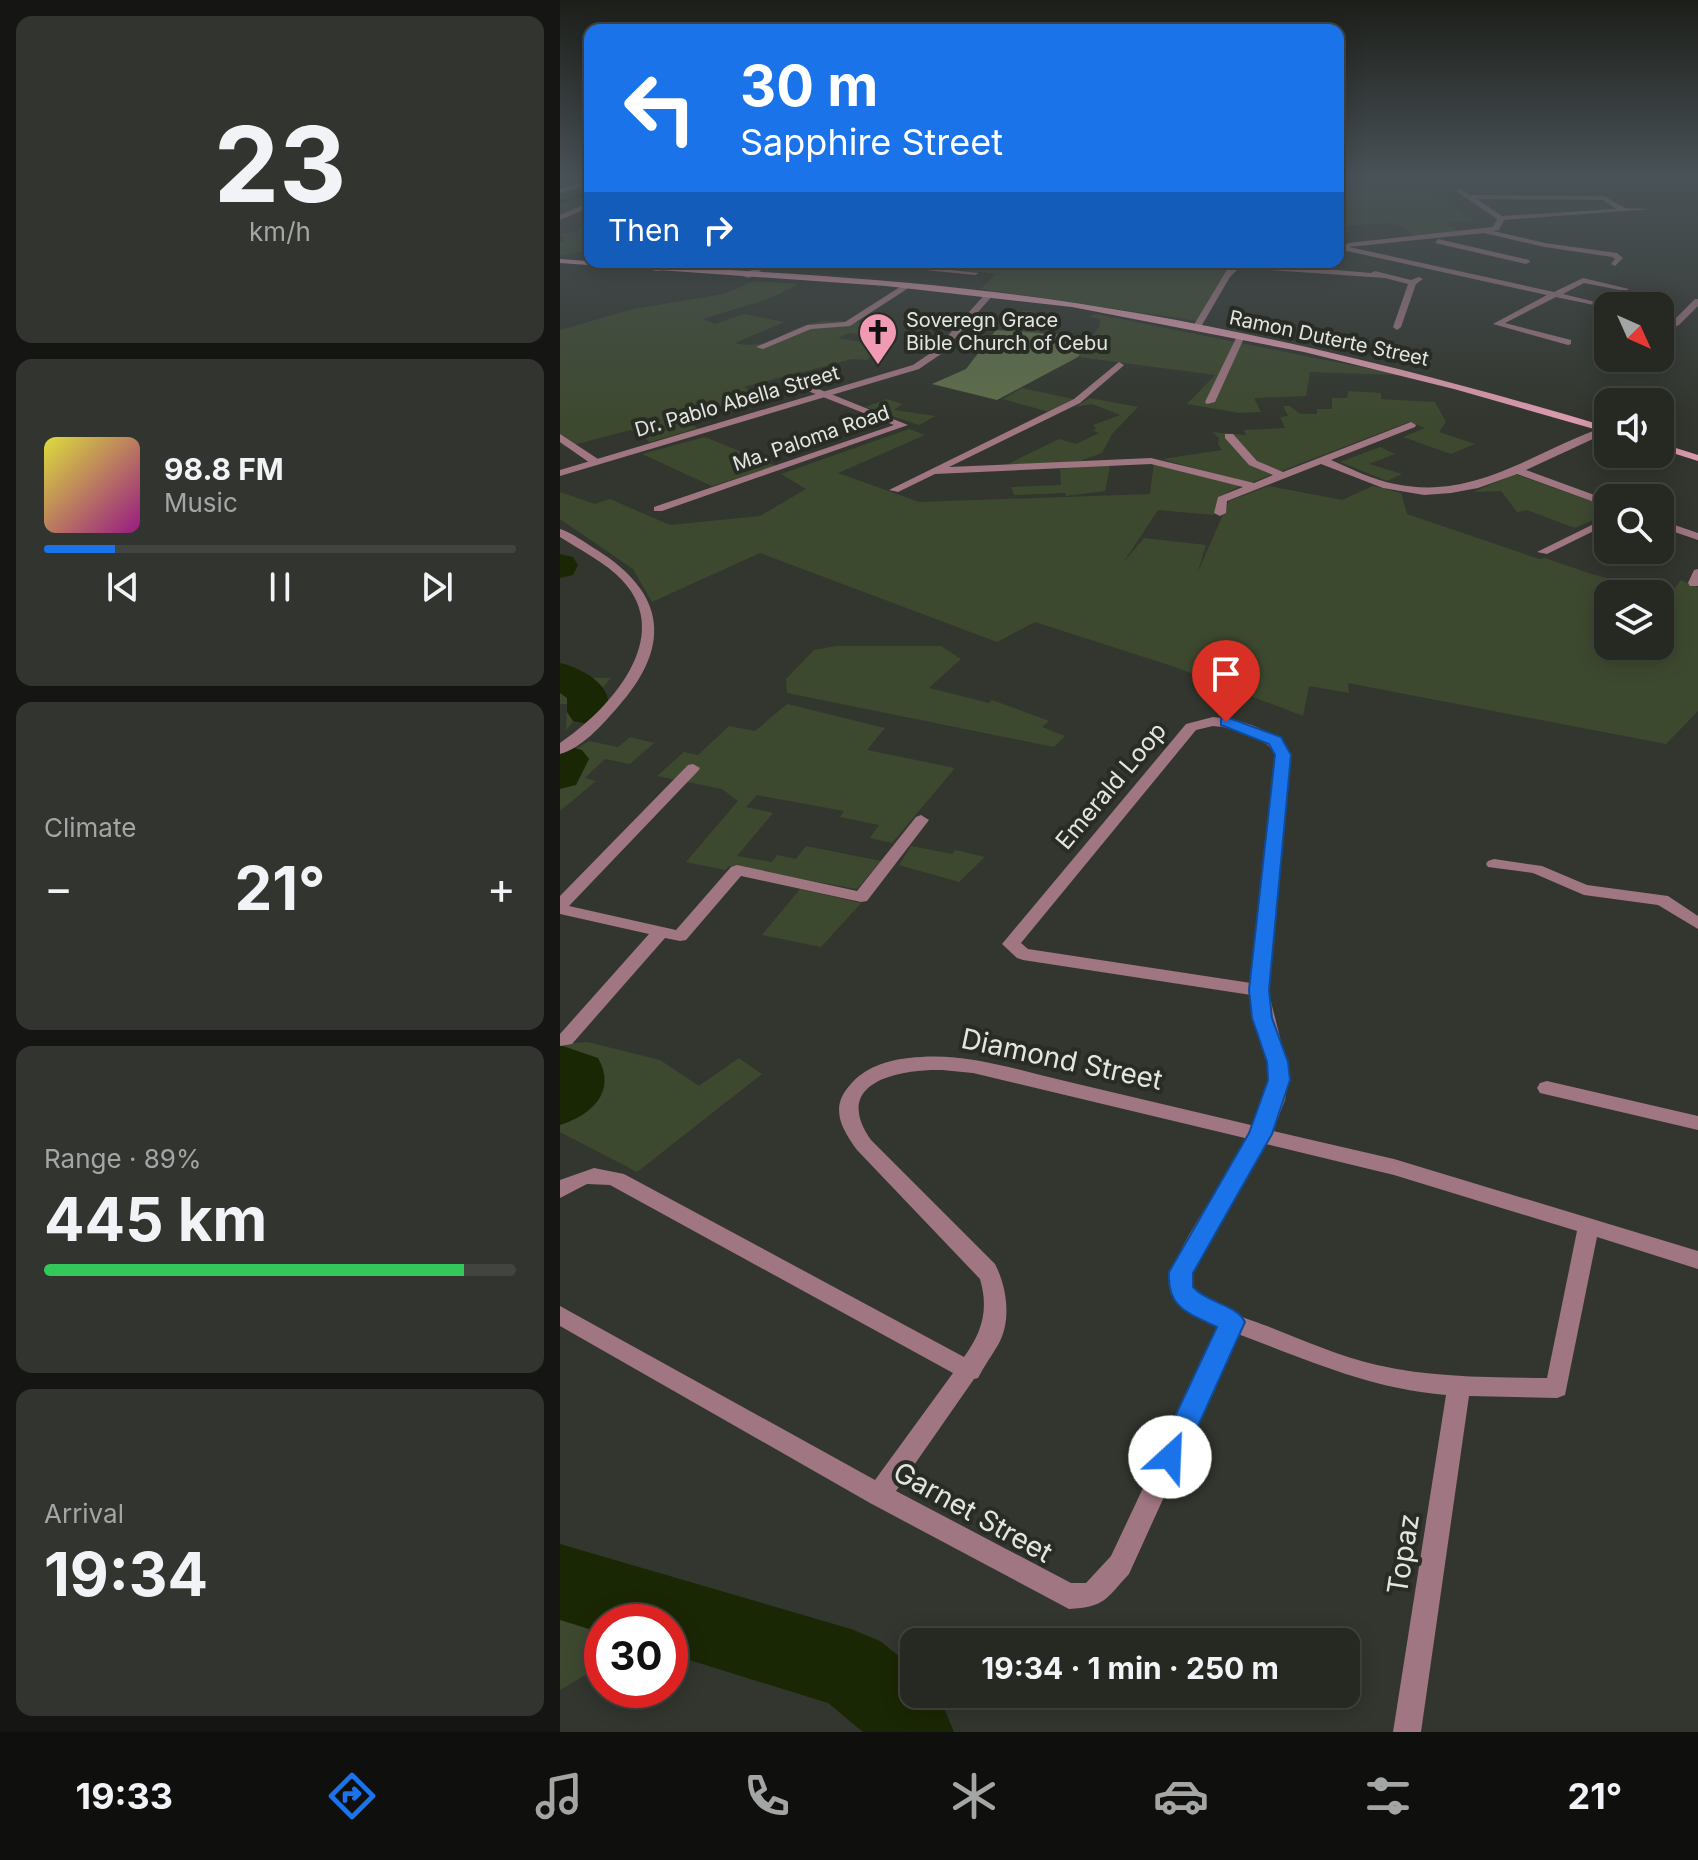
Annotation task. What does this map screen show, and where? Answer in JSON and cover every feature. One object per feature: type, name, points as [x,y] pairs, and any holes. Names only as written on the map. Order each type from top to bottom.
[{"type":"main road","name":"Ramon Duterte Street","points":[[560,261],[584,263]]},
{"type":"main road","name":"Ramon Duterte Street","points":[[645,268],[990,294],[1196,328],[1432,379],[1594,425]]},
{"type":"main road","points":[[1674,450],[1698,458]]},
{"type":"street","points":[[1390,258],[1594,303]]},
{"type":"street","points":[[1505,258],[1522,264],[1537,258]]},
{"type":"street","points":[[1615,264],[1619,258]]},
{"type":"street","points":[[1454,269],[1467,264]]},
{"type":"street","points":[[1344,266],[1412,283]]},
{"type":"street","points":[[746,276],[760,268]]},
{"type":"street","points":[[918,268],[975,273]]},
{"type":"street","points":[[1196,328],[1234,268]]},
{"type":"street","points":[[1279,268],[1385,276]]},
{"type":"street","points":[[1397,327],[1412,283],[1425,274]]},
{"type":"street","points":[[1568,342],[1497,324],[1583,280],[1625,289]]},
{"type":"street","points":[[760,347],[810,327],[847,324],[906,287]]},
{"type":"street","name":"Dr. Pablo Abella Street","points":[[560,473],[831,395],[916,367],[930,359],[990,294]]},
{"type":"street","points":[[1676,323],[1698,301]]},
{"type":"street","points":[[1210,402],[1241,336]]},
{"type":"street","points":[[894,490],[1077,401],[1119,365]]},
{"type":"street","name":"Ma. Paloma Road","points":[[658,509],[903,425],[788,380]]},
{"type":"street","points":[[1220,513],[1222,499],[1411,425]]},
{"type":"street","points":[[1321,460],[1395,488],[1440,493],[1468,489],[1594,435]]},
{"type":"street","points":[[1229,436],[1253,463],[1282,475]]},
{"type":"street","points":[[560,437],[594,461]]},
{"type":"street","points":[[934,471],[1151,461],[1253,486]]},
{"type":"street","points":[[1515,470],[1594,499]]},
{"type":"street","points":[[1543,552],[1594,527]]},
{"type":"street","points":[[1674,528],[1698,537]]},
{"type":"street","points":[[560,532],[626,578],[642,600],[648,625],[647,645],[637,674],[605,713],[560,750]]},
{"type":"street","name":"Emerald Loop","points":[[1259,990],[1023,954],[1011,944],[1191,727],[1206,720],[1226,722],[1268,737],[1280,747],[1283,755],[1259,990],[1262,1018],[1278,1062],[1279,1080],[1260,1134],[1181,1272],[1181,1290],[1192,1303],[1232,1322],[1363,1370],[1415,1382],[1557,1388],[1588,1227]]},
{"type":"street","points":[[693,768],[560,907],[680,936],[737,870],[861,897],[921,820]]},
{"type":"street","points":[[1494,864],[1536,869],[1584,890],[1662,900],[1698,924]]},
{"type":"street","points":[[560,1040],[565,1040],[661,932]]},
{"type":"street","name":"Diamond Street","points":[[879,1495],[990,1339],[996,1287],[965,1244],[864,1145],[847,1121],[848,1100],[869,1076],[895,1066],[931,1063],[973,1066],[1260,1134],[1394,1167],[1698,1260]]},
{"type":"street","points":[[1547,1088],[1698,1123]]},
{"type":"street","points":[[560,1190],[589,1175],[603,1174],[617,1179],[970,1371]]},
{"type":"street","name":"Garnet Street","points":[[560,1315],[879,1495],[1052,1590],[1069,1596],[1092,1595],[1120,1565],[1232,1322]]},
{"type":"street","name":"Topaz","points":[[1407,1732],[1459,1385]]},
{"type":"green space","points":[[1229,268],[1197,321],[981,289],[995,274],[956,270]]},
{"type":"green space","points":[[753,281],[799,284],[771,298],[703,319],[715,324],[744,314],[784,322],[735,343],[757,344],[801,326],[838,321],[882,325],[864,335],[848,333],[838,338],[884,346],[867,360],[852,359],[744,387],[758,395],[680,419],[698,428],[650,442],[631,430],[565,447],[560,443],[560,330],[633,309],[724,294]]},
{"type":"green space","points":[[1023,311],[1034,311],[1033,314],[1058,312],[1039,333],[1009,331],[1014,326],[1008,326]]},
{"type":"green space","points":[[1095,314],[1401,375],[1310,372],[1306,396],[1254,398],[1261,412],[1239,413],[1187,404],[1215,375],[1078,357],[1100,325],[1100,319],[1089,317]]},
{"type":"green space","points":[[1022,388],[1073,399],[1049,412],[1003,399]]},
{"type":"green space","points":[[1348,391],[1381,393],[1381,399],[1435,402],[1446,422],[1439,432],[1475,444],[1451,454],[1403,437],[1425,428],[1409,422],[1247,484],[1162,459],[1222,450],[1218,444],[1219,438],[1212,432],[1246,435],[1244,430],[1285,428],[1280,417],[1288,416],[1283,406],[1290,406],[1300,414],[1317,414],[1317,409],[1332,409],[1332,398],[1347,398]]},
{"type":"green space","points":[[1090,398],[1138,407],[1112,434],[1102,453],[1080,461],[1004,466],[1059,439],[1076,444],[1099,433],[1092,430],[1096,429],[1093,425],[1120,415],[1092,404],[1075,407]]},
{"type":"green space","points":[[887,399],[902,404],[894,410],[936,416],[919,425],[865,407]]},
{"type":"green space","points":[[909,429],[925,435],[838,473],[919,502],[1150,494],[1154,463],[1242,485],[1218,497],[1214,515],[1158,510],[1123,563],[1144,538],[1206,545],[1197,574],[1229,501],[1269,486],[1342,500],[1373,486],[1401,493],[1407,514],[1539,559],[1545,558],[1616,580],[1594,580],[1594,660],[1674,660],[1674,589],[1681,580],[1698,587],[1698,711],[1666,744],[1348,683],[1349,693],[1309,686],[1303,716],[1175,667],[1035,622],[997,642],[760,553],[652,602],[633,569],[560,519],[560,492],[595,504],[610,499],[670,525],[760,516],[806,489],[781,474]]},
{"type":"green space","points":[[705,437],[776,466],[712,486],[642,454]]},
{"type":"green space","points":[[1380,447],[1395,454],[1369,464],[1402,474],[1387,481],[1340,462]]},
{"type":"green space","points":[[1106,464],[1110,467],[1105,491],[1066,496],[1065,493],[1014,495],[1011,487],[1061,485],[1060,469]]},
{"type":"green space","points":[[1515,474],[1594,502],[1594,519],[1575,528],[1527,510],[1517,512],[1501,491],[1473,492]]},
{"type":"green space","points":[[836,646],[941,646],[961,659],[929,688],[989,703],[992,700],[1049,721],[1042,727],[1065,736],[1054,747],[787,693],[786,679],[814,650]]},
{"type":"green space","points":[[560,668],[572,672],[570,678],[611,678],[566,730],[567,704],[560,704]]},
{"type":"green space","points":[[787,704],[885,728],[867,750],[955,768],[892,843],[870,838],[879,825],[840,817],[844,811],[757,795],[746,807],[773,813],[737,856],[772,862],[777,855],[796,859],[806,846],[881,861],[857,889],[729,866],[725,870],[686,862],[738,801],[722,789],[657,776],[684,752],[698,755],[729,726],[755,731]]},
{"type":"green space","points":[[630,737],[654,743],[630,764],[605,759],[585,778],[596,781],[560,811],[560,759],[589,741],[618,747]]},
{"type":"green space","points":[[911,846],[952,854],[955,850],[985,857],[959,882],[899,865]]},
{"type":"green space","points":[[800,889],[861,903],[821,947],[762,935]]},
{"type":"green space","points":[[587,1042],[660,1060],[699,1086],[739,1058],[762,1074],[637,1172],[560,1132],[560,1095],[566,1088],[560,1085],[560,1044]]},
{"type":"green space","points":[[560,1591],[595,1604],[584,1604],[584,1676],[560,1690]]},
{"type":"building","points":[[996,330],[1091,337],[1078,357],[997,400],[932,384],[966,369]]},
{"type":"waterway","points":[[560,675],[588,694],[588,712]]},
{"type":"waterway","points":[[560,776],[567,759]]},
{"type":"waterway","points":[[560,1065],[578,1072],[577,1088],[560,1104]]},
{"type":"waterway","points":[[560,1582],[851,1670],[903,1711],[912,1732]]},
{"type":"place","name":"Soveregn Grace Bible Church of Cebu","points":[[878,366]]},
{"type":"route","points":[[1170,1457],[1232,1322],[1192,1303],[1181,1290],[1181,1272],[1260,1134],[1279,1080],[1278,1062],[1262,1018],[1259,990],[1283,755],[1275,741],[1226,722]]}]
